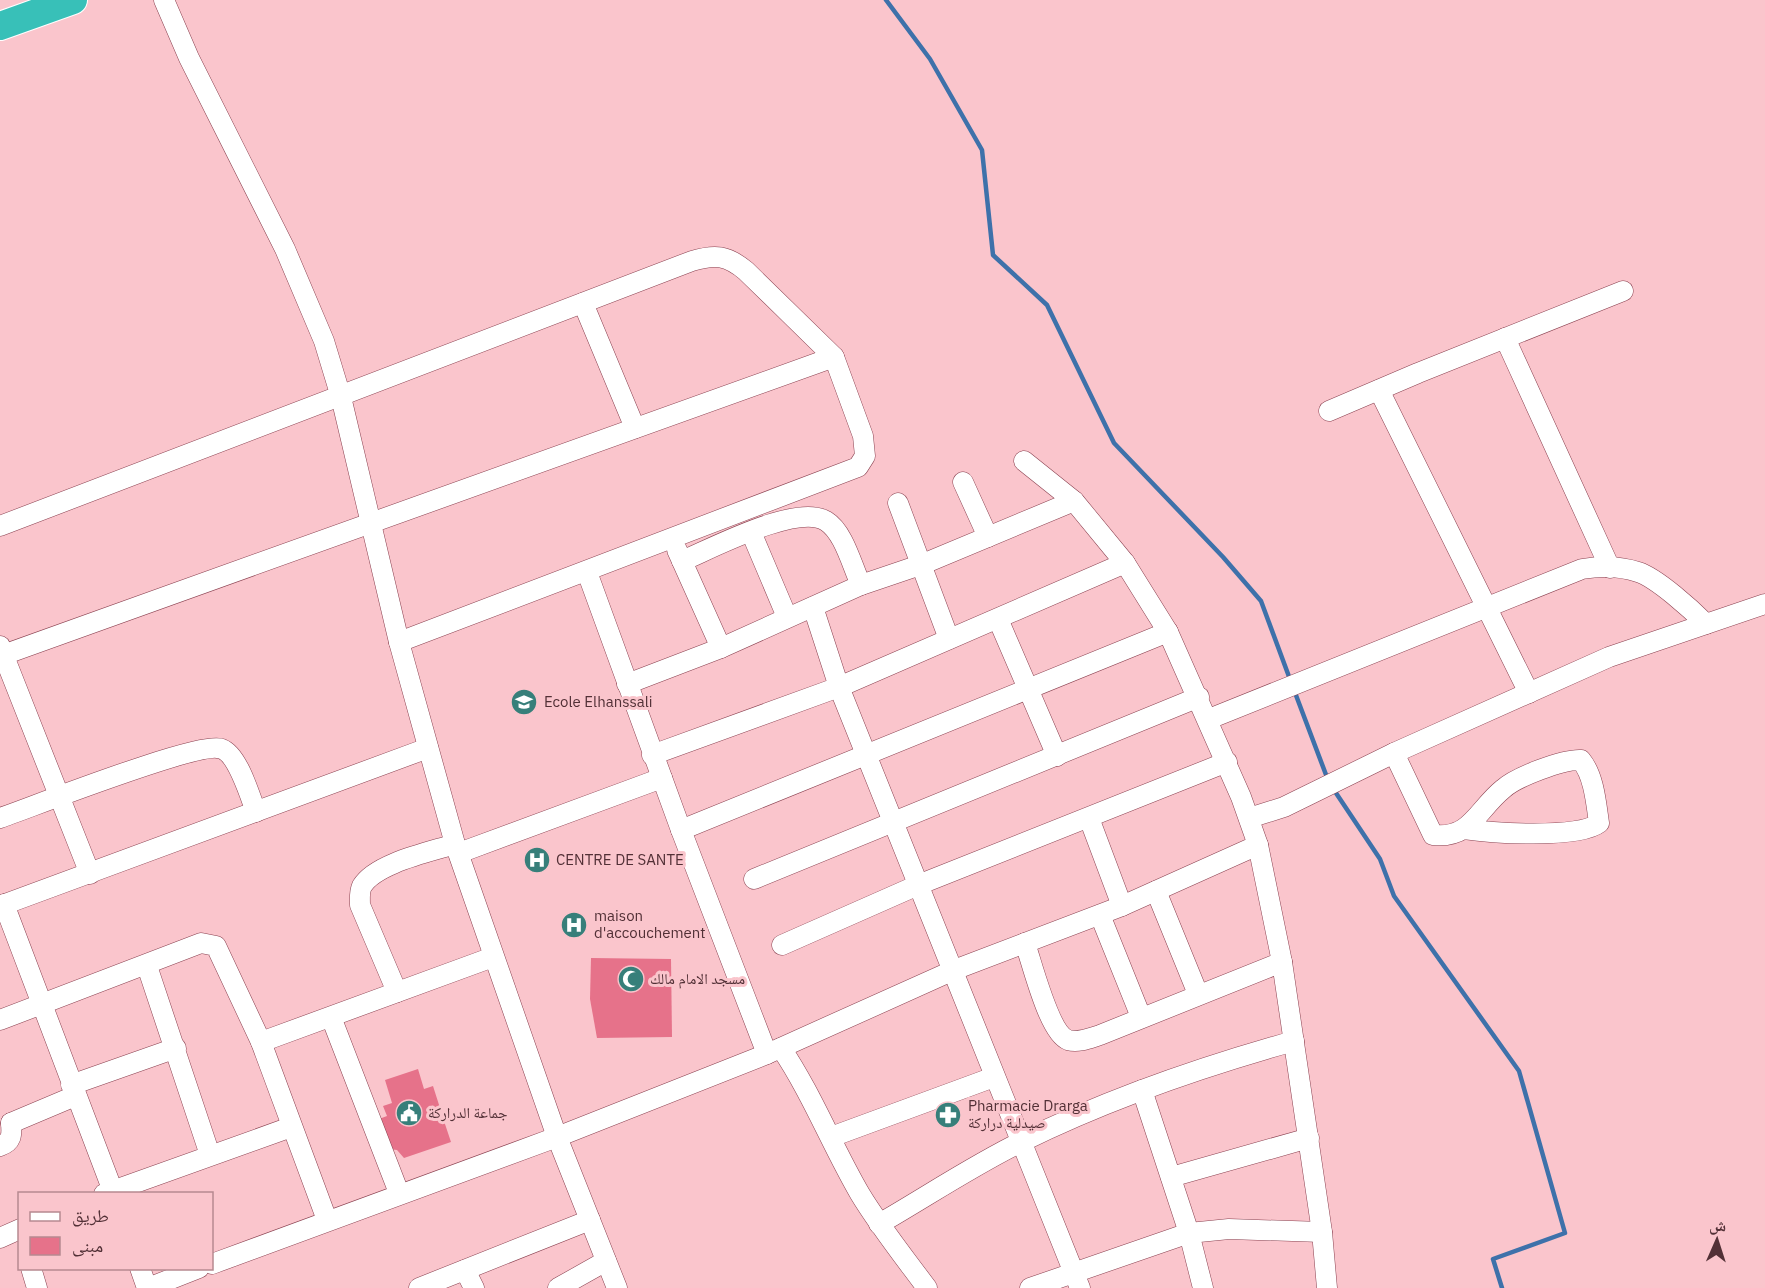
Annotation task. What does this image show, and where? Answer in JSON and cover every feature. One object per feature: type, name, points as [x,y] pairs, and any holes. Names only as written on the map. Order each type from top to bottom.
[{"type":"highway","points":[[0,26],[73,0]]},
{"type":"street","points":[[164,0],[189,58],[285,249],[324,341],[341,397],[399,642],[457,848],[557,1137],[617,1288]]},
{"type":"street","points":[[0,526],[692,261],[715,255],[725,256],[746,271],[834,357],[863,436],[865,456],[863,462],[850,472],[399,642]]},
{"type":"street","points":[[1329,411],[1623,291]]},
{"type":"street","points":[[583,303],[635,428]]},
{"type":"street","points":[[1505,338],[1610,568]]},
{"type":"street","points":[[90,874],[1,652],[834,357]]},
{"type":"street","points":[[1379,390],[1529,693]]},
{"type":"street","points":[[1024,461],[1074,501],[1125,563],[1168,632],[1209,719],[1249,818],[1258,845],[1282,962],[1322,1232],[1327,1288]]},
{"type":"street","points":[[963,482],[988,537]]},
{"type":"street","points":[[627,684],[721,648],[861,585],[923,564],[1074,501]]},
{"type":"street","points":[[898,503],[950,639]]},
{"type":"street","points":[[682,561],[788,519],[813,516],[825,520],[836,529],[861,585]]},
{"type":"street","points":[[751,532],[787,617]]},
{"type":"street","points":[[672,540],[721,648]]},
{"type":"street","points":[[652,754],[839,687],[1125,563]]},
{"type":"street","points":[[1209,719],[1582,569],[1610,568],[1640,572],[1688,606],[1706,624]]},
{"type":"street","points":[[587,572],[681,830],[774,1051],[813,1099],[859,1192],[879,1224],[927,1288]]},
{"type":"street","points":[[1249,818],[1284,807],[1394,753],[1609,657],[1765,604]]},
{"type":"street","points":[[813,607],[839,687],[1077,1280]]},
{"type":"street","points":[[998,619],[1057,756]]},
{"type":"street","points":[[681,830],[1168,632]]},
{"type":"street","points":[[754,879],[1199,697]]},
{"type":"street","points":[[0,818],[180,755],[221,748],[234,760],[256,812]]},
{"type":"street","points":[[291,1127],[110,1192],[42,1004],[2,905],[428,748]]},
{"type":"street","points":[[1394,753],[1433,835],[1450,837],[1464,829],[1504,787],[1568,759],[1581,760],[1586,765],[1599,823],[1592,827],[1569,832],[1487,833],[1464,829]]},
{"type":"street","points":[[782,945],[918,885],[1227,762]]},
{"type":"street","points":[[397,992],[360,905],[360,890],[369,878],[388,867],[457,848],[662,778]]},
{"type":"street","points":[[1089,818],[1122,906]]},
{"type":"street","points":[[213,1264],[399,1193],[557,1137],[774,1051],[954,970],[1122,906],[1258,845]]},
{"type":"street","points":[[1156,891],[1198,994]]},
{"type":"street","points":[[1100,915],[1141,1017]]},
{"type":"street","points":[[0,1020],[147,966],[201,943],[216,946],[261,1042],[327,1220]]},
{"type":"street","points":[[1024,943],[1059,1034],[1064,1038],[1079,1041],[1282,962]]},
{"type":"street","points":[[261,1042],[493,957]]},
{"type":"street","points":[[147,966],[210,1155]]},
{"type":"street","points":[[331,1017],[399,1193]]},
{"type":"street","points":[[879,1224],[1021,1142],[1142,1090],[1234,1058],[1294,1041]]},
{"type":"street","points":[[0,1146],[12,1137],[6,1121],[176,1048]]},
{"type":"street","points":[[831,1137],[994,1077]]},
{"type":"street","points":[[1142,1090],[1189,1233],[1203,1288]]},
{"type":"street","points":[[1171,1177],[1309,1138]]},
{"type":"street","points":[[419,1288],[590,1220]]},
{"type":"street","points":[[1030,1288],[1077,1280],[1189,1233],[1229,1229],[1322,1232]]},
{"type":"street","points":[[0,1238],[18,1230]]},
{"type":"street","points":[[558,1288],[606,1261]]},
{"type":"street","points":[[31,1270],[37,1288]]},
{"type":"street","points":[[140,1270],[148,1288],[197,1270]]},
{"type":"street","points":[[465,1270],[474,1288]]},
{"type":"building","name":"مسجد الامام مالك","points":[[591,958],[671,959],[672,1037],[597,1038],[590,999]]},
{"type":"building","name":"جماعة الدراركة","points":[[418,1069],[424,1089],[433,1086],[440,1108],[431,1110],[435,1121],[443,1118],[451,1142],[404,1158],[397,1150],[389,1149],[379,1119],[387,1116],[383,1106],[392,1103],[385,1080]]},
{"type":"waterway","points":[[886,0],[930,59],[982,150],[993,255],[1047,305],[1114,443],[1223,557],[1261,601],[1291,682]]},
{"type":"waterway","points":[[1294,690],[1328,780]]},
{"type":"waterway","points":[[1334,790],[1380,859],[1394,896],[1519,1071],[1565,1233],[1493,1259],[1502,1288]]},
{"type":"place","name":"Ecole Elhanssali","points":[[524,702]]},
{"type":"place","name":"CENTRE DE SANTE","points":[[537,860]]},
{"type":"place","name":"maison d'accouchement","points":[[574,925]]},
{"type":"place","name":"مسجد الامام مالك","points":[[631,979]]},
{"type":"place","name":"جماعة الدراركة","points":[[409,1113]]},
{"type":"place","name":"Pharmacie Drarga صيدلية دراركة","points":[[948,1115]]}]
